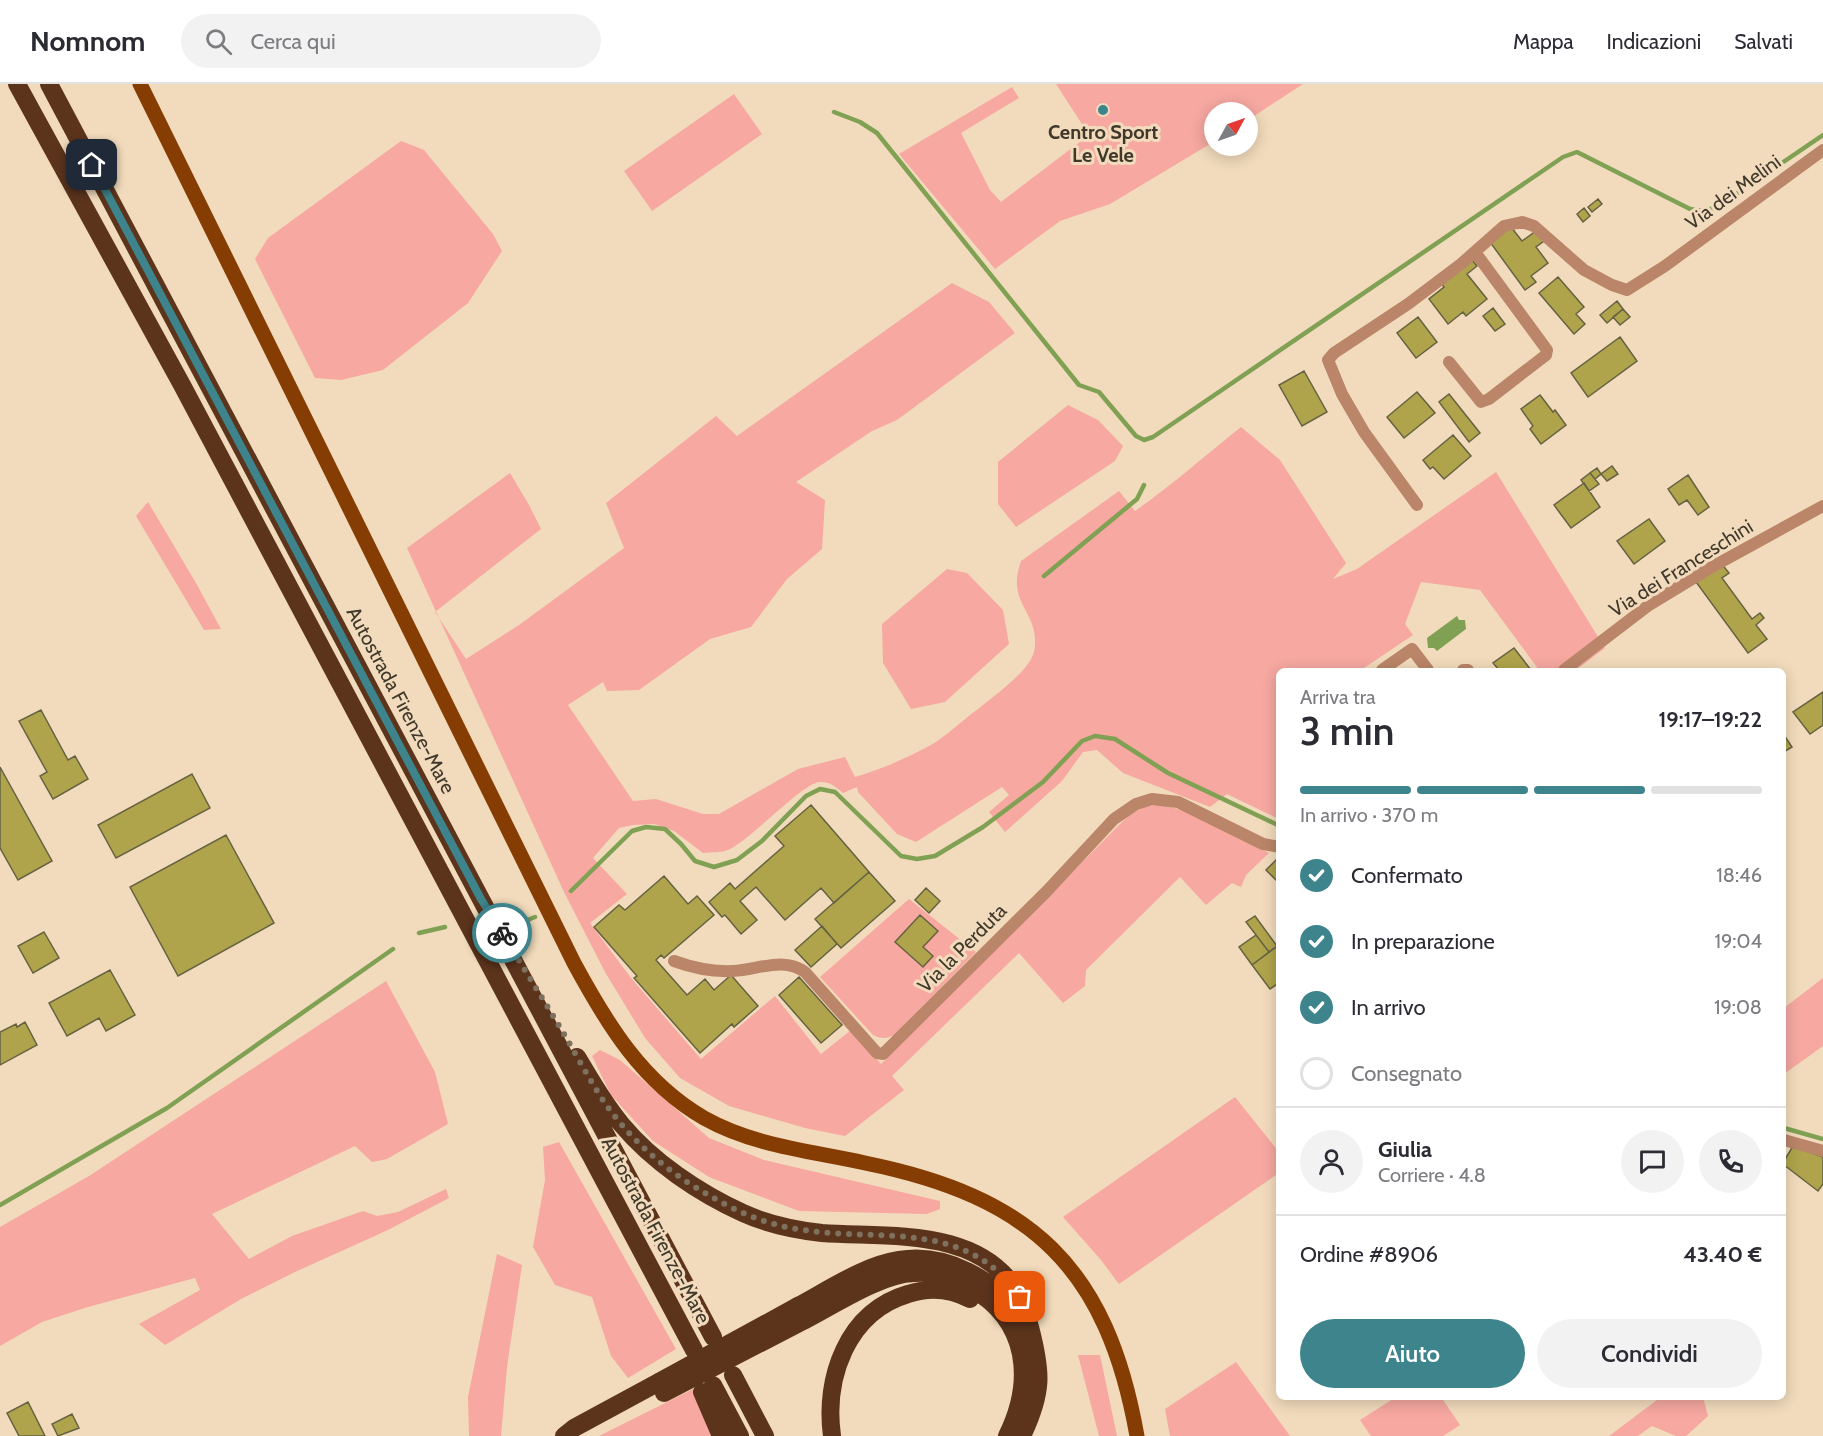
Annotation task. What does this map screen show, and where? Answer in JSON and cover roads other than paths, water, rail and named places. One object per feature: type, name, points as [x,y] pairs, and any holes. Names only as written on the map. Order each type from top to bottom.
[{"type":"highway","name":"Autostrada Firenze-Mare","points":[[17,84],[194,406],[651,1271],[691,1352]]},
{"type":"highway","name":"Autostrada Firenze-Mare","points":[[49,84],[713,1337]]},
{"type":"highway","points":[[481,899],[611,1111],[630,1133],[671,1170],[723,1203],[743,1213],[780,1225],[822,1233],[918,1238],[940,1242],[973,1253],[1002,1273],[1020,1297],[1040,1367],[1036,1401],[1022,1436]]},
{"type":"highway","points":[[564,1436],[574,1428],[662,1388],[802,1313],[873,1267],[899,1260],[926,1259],[960,1268],[992,1285],[1015,1308],[1030,1330]]},
{"type":"highway","points":[[802,1313],[881,1281],[914,1272],[936,1274],[962,1283],[988,1300],[1008,1322],[1017,1339],[1024,1372],[1020,1404],[1007,1436]]},
{"type":"highway","points":[[832,1436],[831,1402],[840,1356],[861,1323],[885,1302],[917,1291],[935,1289],[949,1291],[981,1305],[1008,1322]]},
{"type":"highway","points":[[733,1375],[765,1436]]},
{"type":"highway","points":[[585,1436],[662,1388]]},
{"type":"highway","points":[[721,1436],[708,1388],[740,1436]]},
{"type":"main road","points":[[140,84],[574,963],[617,1037],[636,1062],[680,1101],[729,1131],[760,1142],[866,1163],[942,1183],[994,1205],[1026,1225],[1054,1249],[1098,1311],[1119,1358],[1137,1436]]},
{"type":"street","name":"Via dei Melini","points":[[1475,252],[1504,226],[1522,222],[1534,226],[1584,270],[1627,290],[1665,266],[1823,150]]},
{"type":"street","points":[[1417,505],[1364,432],[1342,394],[1328,360],[1334,353],[1408,304],[1475,252],[1547,350],[1546,355],[1489,399],[1480,402],[1449,362]]},
{"type":"street","name":"Via dei Franceschini","points":[[1567,668],[1649,605],[1710,568],[1823,506]]},
{"type":"street","points":[[1385,668],[1412,649],[1426,668]]},
{"type":"street","name":"Via la Perduta","points":[[674,961],[693,968],[711,971],[735,971],[784,964],[796,965],[805,972],[877,1053],[883,1054],[1046,892],[1114,819],[1137,804],[1152,799],[1178,802],[1263,844],[1276,846]]},
{"type":"street","points":[[1786,1141],[1823,1151]]},
{"type":"waterway","points":[[834,112],[860,122],[877,133],[1079,385],[1099,392],[1136,436],[1144,440],[1153,437],[1563,157],[1577,152],[1690,209],[1705,210],[1726,201],[1823,135]]},
{"type":"waterway","points":[[1044,576],[1137,499],[1144,485]]},
{"type":"waterway","points":[[571,891],[632,831],[646,827],[665,829],[695,861],[714,867],[737,860],[762,841],[806,796],[820,789],[835,792],[901,856],[917,859],[935,856],[983,827],[1043,782],[1082,741],[1095,736],[1115,739],[1168,773],[1276,824]]},
{"type":"waterway","points":[[520,923],[535,917]]},
{"type":"waterway","points":[[419,933],[445,927]]},
{"type":"waterway","points":[[0,1205],[167,1108],[393,949]]},
{"type":"waterway","points":[[1786,1129],[1823,1139]]},
{"type":"place","name":"Centro Sport Le Vele","points":[[1103,110]]}]
